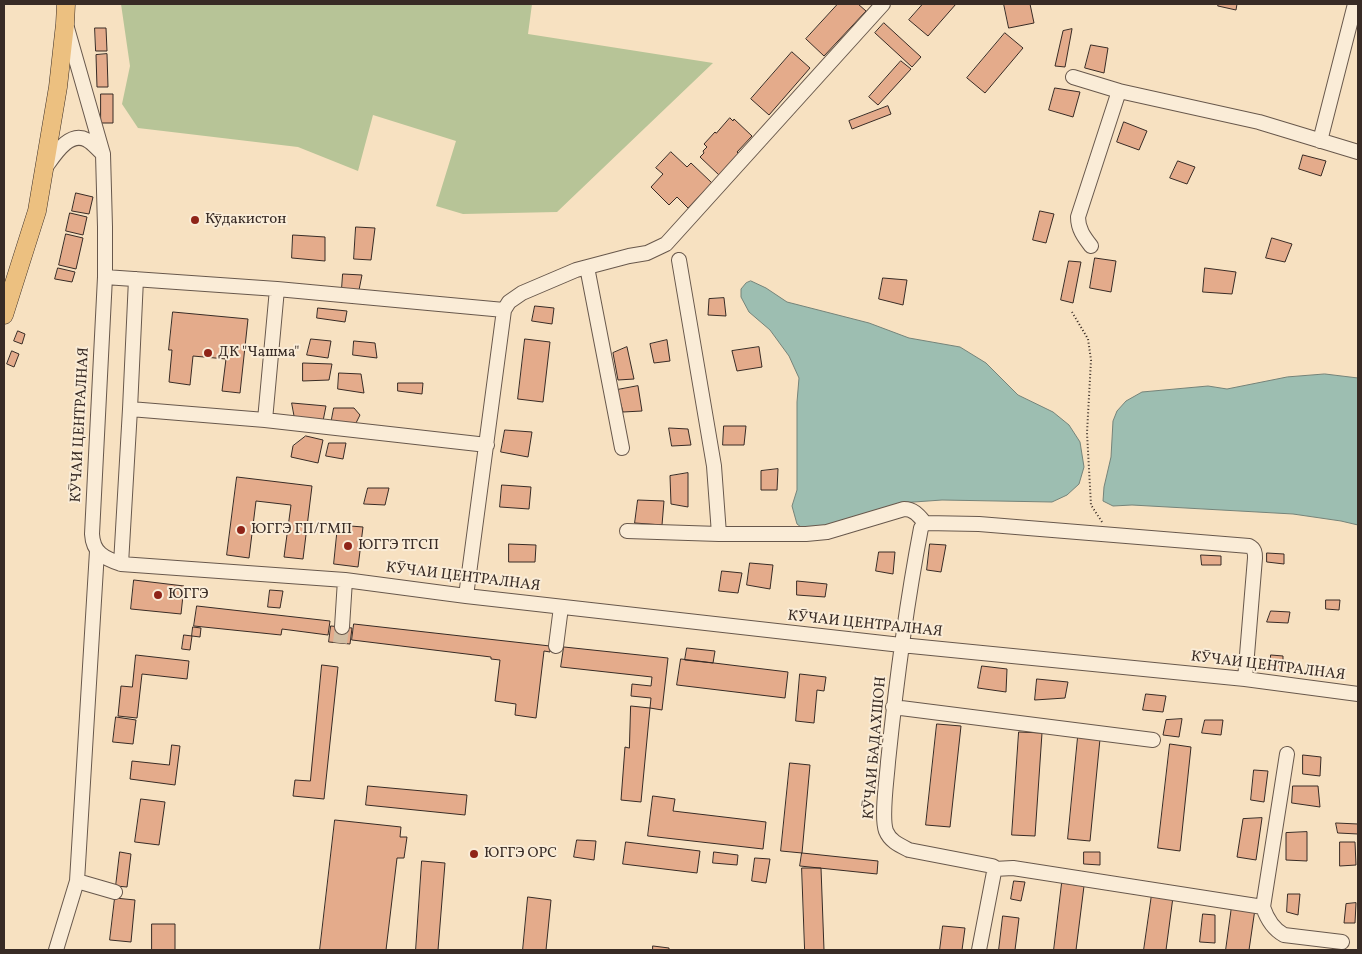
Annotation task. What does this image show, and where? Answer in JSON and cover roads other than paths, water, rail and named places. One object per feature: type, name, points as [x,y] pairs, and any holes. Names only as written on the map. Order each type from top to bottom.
[{"type":"main road","points":[[5,308],[37,212],[58,87],[66,4]]},
{"type":"street","points":[[466,596],[504,310],[509,302],[522,293],[576,270],[629,256],[646,254],[666,244],[883,4]]},
{"type":"street","points":[[1320,141],[1356,4]]},
{"type":"street","name":"КӮЧАИ ЦЕНТРАЛНАЯ","points":[[65,24],[103,154],[105,277],[92,542],[97,551],[111,560],[121,564],[345,580],[561,607],[901,645],[1245,679],[1358,694]]},
{"type":"street","points":[[1073,77],[1119,92],[1259,122],[1358,152]]},
{"type":"street","points":[[1090,246],[1078,225],[1078,217],[1119,92]]},
{"type":"street","points":[[44,168],[59,149],[73,138],[87,140],[103,154]]},
{"type":"street","points":[[679,260],[714,466],[719,534]]},
{"type":"street","points":[[587,267],[622,448]]},
{"type":"street","points":[[105,277],[277,289],[504,310]]},
{"type":"street","points":[[121,564],[136,279]]},
{"type":"street","points":[[265,420],[277,289]]},
{"type":"street","points":[[130,409],[265,420],[487,445]]},
{"type":"street","points":[[627,531],[806,534],[827,532],[908,508],[926,523],[979,524],[1249,546],[1254,550],[1255,558],[1245,679]]},
{"type":"street","name":"КӮЧАИ БАДАХШОН","points":[[926,523],[922,528],[917,551],[901,645],[893,707],[884,821],[886,831],[891,839],[909,850],[992,866],[994,869]]},
{"type":"street","points":[[56,950],[77,881],[97,551]]},
{"type":"street","points":[[342,627],[345,580]]},
{"type":"street","points":[[556,646],[561,607]]},
{"type":"street","points":[[893,707],[1153,740]]},
{"type":"street","points":[[1287,754],[1264,907],[1265,913],[1277,931],[1284,935],[1342,942]]},
{"type":"street","points":[[978,950],[994,869],[1013,868],[1264,907]]},
{"type":"street","points":[[77,881],[115,892]]},
{"type":"tunnel","points":[[340,643],[342,627]]},
{"type":"place","name":"Кӯдакистон","points":[[195,220]]},
{"type":"place","name":"ДК \"Чашма\"","points":[[208,353]]},
{"type":"place","name":"ЮГГЭ ГП/ГМП","points":[[241,530]]},
{"type":"place","name":"ЮГГЭ ТГСП","points":[[348,546]]},
{"type":"place","name":"ЮГГЭ","points":[[158,595]]},
{"type":"place","name":"ЮГГЭ ОРС","points":[[474,854]]}]
